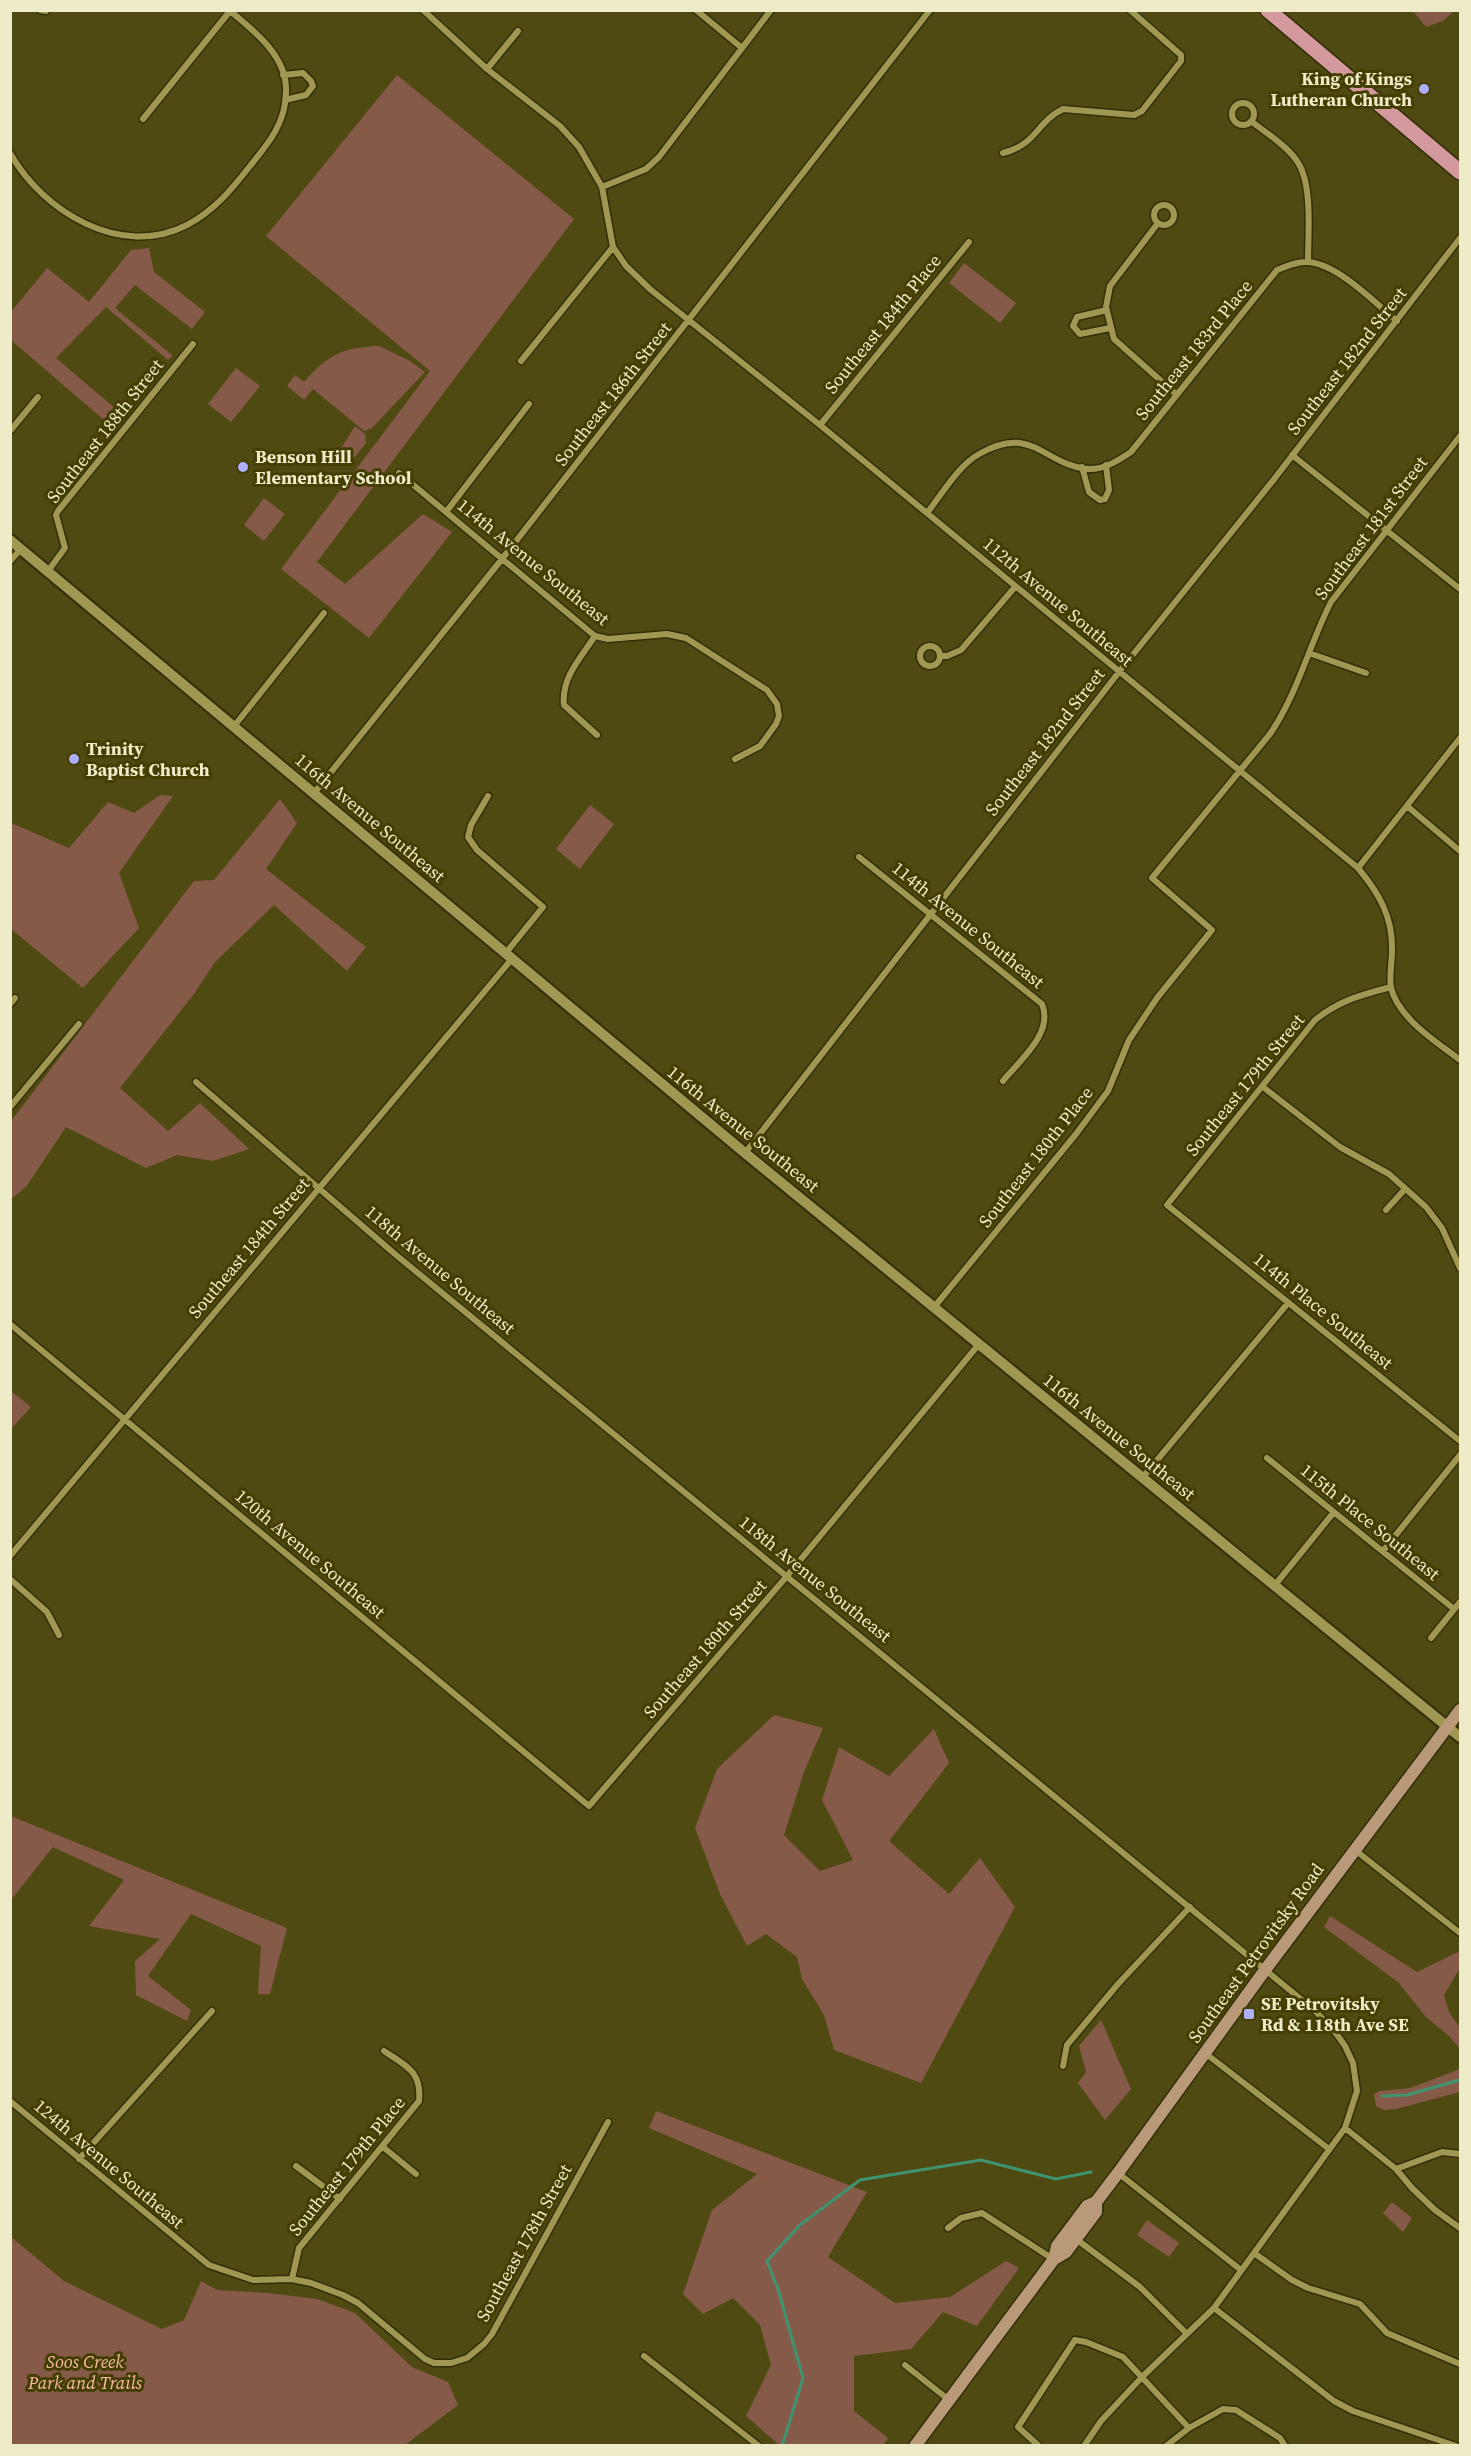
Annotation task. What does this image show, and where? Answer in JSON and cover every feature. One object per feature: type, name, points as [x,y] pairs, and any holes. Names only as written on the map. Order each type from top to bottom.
[{"type":"main road","points":[[1268,10],[1461,172]]},
{"type":"main road","name":"Southeast Petrovitsky Road","points":[[1054,2259],[1057,2246],[1067,2232],[1087,2206],[1096,2202],[1265,1970],[1461,1710]]},
{"type":"main road","name":"Southeast Petrovitsky Road","points":[[915,2445],[1054,2259],[1066,2252],[1076,2239],[1096,2212],[1096,2202]]},
{"type":"street","points":[[40,10],[45,11]]},
{"type":"street","name":"112th Avenue Southeast","points":[[423,10],[487,69],[560,126],[579,147],[602,187],[613,247],[626,266],[651,290],[820,425],[1358,868],[1377,891],[1388,915],[1392,942],[1391,987]]},
{"type":"street","points":[[696,10],[742,48]]},
{"type":"street","points":[[602,187],[646,169],[659,157],[771,10]]},
{"type":"street","name":"Southeast 186th Street","points":[[315,792],[502,560],[930,10]]},
{"type":"street","points":[[10,153],[22,174],[54,205],[79,221],[102,231],[121,235],[161,234],[186,226],[223,200],[272,140],[284,113],[286,88],[283,75],[269,46],[259,34],[230,11],[143,119]]},
{"type":"street","points":[[1003,153],[1026,144],[1054,113],[1063,109],[1134,115],[1142,111],[1180,61],[1181,55],[1133,11]]},
{"type":"street","points":[[487,69],[518,31]]},
{"type":"street","points":[[283,75],[303,73],[313,86],[306,95],[285,100]]},
{"type":"street","points":[[1251,121],[1288,151],[1304,173],[1308,262],[1341,275],[1397,321]]},
{"type":"street","points":[[1158,223],[1110,286],[1107,310],[1114,339],[1177,395]]},
{"type":"street","name":"Southeast 182nd Street","points":[[745,1153],[1119,672],[1461,238]]},
{"type":"street","name":"Southeast 184th Place","points":[[820,425],[969,242]]},
{"type":"street","points":[[521,361],[613,247]]},
{"type":"street","name":"Southeast 183rd Place","points":[[927,513],[963,468],[978,454],[999,445],[1016,441],[1032,445],[1068,463],[1089,469],[1106,465],[1131,453],[1277,270],[1308,262]]},
{"type":"street","points":[[1107,310],[1077,317],[1073,326],[1080,334],[1110,326]]},
{"type":"street","name":"Southeast 188th Street","points":[[48,571],[65,548],[56,515],[58,511],[193,344]]},
{"type":"street","points":[[10,431],[38,397]]},
{"type":"street","points":[[446,512],[529,404]]},
{"type":"street","name":"Southeast 181st Street","points":[[1212,930],[1152,878],[1240,772],[1286,711],[1331,602],[1461,436]]},
{"type":"street","points":[[1292,455],[1461,589]]},
{"type":"street","points":[[1082,467],[1089,492],[1100,500],[1108,495],[1106,465]]},
{"type":"street","name":"114th Avenue Southeast","points":[[399,473],[595,636],[608,639],[667,634],[686,638],[758,682],[777,704],[779,716],[760,746],[735,759]]},
{"type":"street","name":"116th Avenue Southeast","points":[[10,540],[235,725],[508,957],[745,1153],[1461,1737]]},
{"type":"street","points":[[10,561],[21,549]]},
{"type":"street","points":[[940,656],[947,656],[961,650],[1015,587]]},
{"type":"street","points":[[235,725],[324,613]]},
{"type":"street","points":[[595,636],[566,681],[562,693],[564,705],[597,735]]},
{"type":"street","points":[[1309,652],[1366,673]]},
{"type":"street","points":[[1358,868],[1461,738]]},
{"type":"street","name":"Southeast 184th Street","points":[[10,1556],[319,1188],[508,957],[543,907],[477,850],[468,837],[471,825],[488,795]]},
{"type":"street","points":[[1407,806],[1461,850]]},
{"type":"street","name":"114th Avenue Southeast","points":[[859,857],[1042,1004],[1045,1011],[1043,1030],[1003,1081]]},
{"type":"street","name":"Southeast 180th Place","points":[[935,1306],[1077,1134],[1107,1091],[1129,1040],[1152,1006],[1212,930]]},
{"type":"street","points":[[1391,987],[1408,1017],[1461,1060]]},
{"type":"street","name":"Southeast 179th Street","points":[[1167,1205],[1315,1020],[1333,1006],[1350,998],[1391,987]]},
{"type":"street","points":[[10,1107],[80,1024]]},
{"type":"street","name":"118th Avenue Southeast","points":[[196,1082],[405,1262],[1314,2010],[1345,2046],[1353,2063],[1357,2091],[1344,2128],[1214,2308],[1142,2377],[1101,2421],[1084,2445]]},
{"type":"street","points":[[1263,1087],[1340,1147],[1389,1174],[1426,1207],[1442,1228],[1461,1268]]},
{"type":"street","points":[[1386,1210],[1406,1189]]},
{"type":"street","name":"114th Place Southeast","points":[[1167,1205],[1461,1441]]},
{"type":"street","points":[[1143,1477],[1288,1303]]},
{"type":"street","name":"120th Avenue Southeast","points":[[10,1324],[589,1806]]},
{"type":"street","name":"Southeast 180th Street","points":[[589,1806],[787,1576],[979,1344]]},
{"type":"street","points":[[1383,1551],[1461,1455]]},
{"type":"street","name":"115th Place Southeast","points":[[1267,1458],[1454,1609]]},
{"type":"street","points":[[1275,1585],[1334,1512]]},
{"type":"street","points":[[10,1579],[47,1612],[59,1635]]},
{"type":"street","points":[[1431,1638],[1461,1602]]},
{"type":"street","points":[[1355,1850],[1461,1933]]},
{"type":"street","points":[[1063,2066],[1067,2045],[1190,1907]]},
{"type":"street","points":[[79,2159],[212,2011]]},
{"type":"street","name":"Southeast 179th Place","points":[[292,2279],[299,2248],[419,2101],[420,2088],[417,2077],[384,2051]]},
{"type":"street","points":[[1205,2053],[1329,2149]]},
{"type":"street","name":"124th Avenue Southeast","points":[[10,2101],[209,2265],[253,2280],[292,2279],[311,2283],[358,2303],[425,2359],[434,2363],[451,2363]]},
{"type":"street","name":"Southeast 178th Street","points":[[451,2363],[476,2352],[492,2334],[608,2122]]},
{"type":"street","points":[[1344,2128],[1396,2169],[1435,2210],[1461,2228]]},
{"type":"street","points":[[383,2147],[416,2174]]},
{"type":"street","points":[[1396,2169],[1442,2152],[1461,2154]]},
{"type":"street","points":[[296,2166],[340,2199]]},
{"type":"street","points":[[1118,2172],[1241,2270]]},
{"type":"street","points":[[948,2228],[961,2218],[982,2213],[1054,2259]]},
{"type":"street","points":[[1076,2239],[1140,2287],[1187,2334]]},
{"type":"street","points":[[1254,2253],[1292,2280],[1308,2288],[1360,2304],[1381,2328],[1396,2339],[1461,2364]]},
{"type":"street","points":[[1214,2308],[1334,2401],[1353,2411],[1455,2445]]},
{"type":"street","points":[[1039,2445],[1018,2427],[1075,2340],[1123,2357],[1189,2428]]},
{"type":"street","points":[[644,2356],[759,2445]]},
{"type":"street","points":[[904,2365],[949,2400]]},
{"type":"street","points":[[1166,2445],[1189,2428],[1223,2409],[1236,2410],[1280,2438],[1285,2445]]},
{"type":"green space","points":[[1413,11],[1454,11],[1443,21],[1426,27]]},
{"type":"green space","points":[[397,75],[574,219],[317,562],[345,584],[423,514],[452,532],[369,638],[281,569],[430,371],[266,236]]},
{"type":"green space","points":[[149,248],[154,272],[205,312],[192,329],[135,285],[115,308],[173,356],[168,360],[106,307],[56,358],[123,415],[112,427],[11,340],[11,312],[47,268],[89,302],[131,250]]},
{"type":"green space","points":[[964,263],[1016,303],[1000,323],[949,283]]},
{"type":"green space","points":[[379,346],[410,361],[425,372],[372,428],[364,431],[313,389],[304,400],[287,386],[295,375],[304,382],[320,365],[337,354],[356,348]]},
{"type":"green space","points":[[236,368],[260,386],[231,422],[208,404]]},
{"type":"green space","points":[[355,426],[365,434],[366,443],[354,458],[341,448]]},
{"type":"green space","points":[[264,498],[285,514],[264,541],[244,525]]},
{"type":"green space","points":[[160,795],[173,796],[119,873],[139,928],[83,988],[11,929],[11,823],[69,848],[108,802],[134,813]]},
{"type":"green space","points":[[280,799],[297,823],[266,869],[366,947],[347,971],[274,905],[215,962],[194,994],[120,1088],[168,1131],[200,1103],[249,1149],[213,1161],[177,1155],[146,1168],[66,1127],[26,1187],[11,1199],[11,1121],[194,881],[214,880]]},
{"type":"green space","points":[[590,805],[614,824],[580,869],[556,849]]},
{"type":"green space","points":[[11,1391],[31,1407],[11,1429]]},
{"type":"green space","points":[[774,1715],[823,1728],[804,1772],[784,1835],[820,1871],[853,1860],[822,1800],[839,1747],[889,1776],[934,1729],[949,1763],[889,1841],[949,1894],[980,1858],[1015,1907],[921,2083],[834,2050],[824,2015],[802,1979],[797,1957],[766,1934],[747,1946],[720,1894],[695,1828],[717,1769]]},
{"type":"green space","points":[[11,1816],[287,1928],[270,1994],[258,1994],[261,1946],[191,1914],[148,1976],[191,2010],[187,2021],[136,1995],[135,1961],[160,1939],[89,1926],[124,1880],[53,1847],[11,1900]]},
{"type":"green space","points":[[1330,1916],[1417,1972],[1460,1951],[1460,1968],[1444,1995],[1449,2012],[1460,2028],[1460,2049],[1449,2036],[1425,2016],[1399,1983],[1324,1927]]},
{"type":"green space","points":[[1101,2020],[1131,2089],[1105,2120],[1078,2083],[1086,2072],[1079,2046]]},
{"type":"green space","points":[[1460,2069],[1460,2092],[1396,2109],[1384,2110],[1376,2106],[1374,2094],[1380,2091],[1410,2088]]},
{"type":"green space","points":[[656,2111],[867,2192],[828,2257],[895,2303],[950,2297],[1006,2261],[1019,2268],[977,2326],[943,2312],[911,2349],[854,2356],[854,2411],[888,2438],[883,2445],[779,2445],[746,2416],[771,2365],[760,2325],[733,2298],[703,2314],[683,2294],[712,2210],[757,2174],[649,2128]]},
{"type":"green space","points":[[1392,2202],[1412,2218],[1403,2232],[1383,2213]]},
{"type":"green space","points":[[1147,2220],[1179,2243],[1169,2257],[1137,2235]]},
{"type":"green space","name":"Soos Creek Park and Trails","points":[[10,2236],[64,2281],[162,2329],[184,2320],[201,2281],[217,2290],[317,2299],[355,2313],[412,2367],[448,2382],[458,2405],[405,2445],[11,2445]]},
{"type":"waterway","points":[[1382,2096],[1407,2095],[1460,2080]]},
{"type":"waterway","points":[[782,2446],[803,2378],[778,2289],[767,2261],[800,2225],[860,2180],[981,2160],[1056,2179],[1091,2172]]},
{"type":"place","name":"King of Kings Lutheran Church","points":[[1424,89]]},
{"type":"place","name":"Benson Hill Elementary School","points":[[243,467]]},
{"type":"place","name":"Trinity Baptist Church","points":[[74,759]]},
{"type":"place","name":"SE Petrovitsky Rd & 118th Ave SE","points":[[1249,2014]]}]
